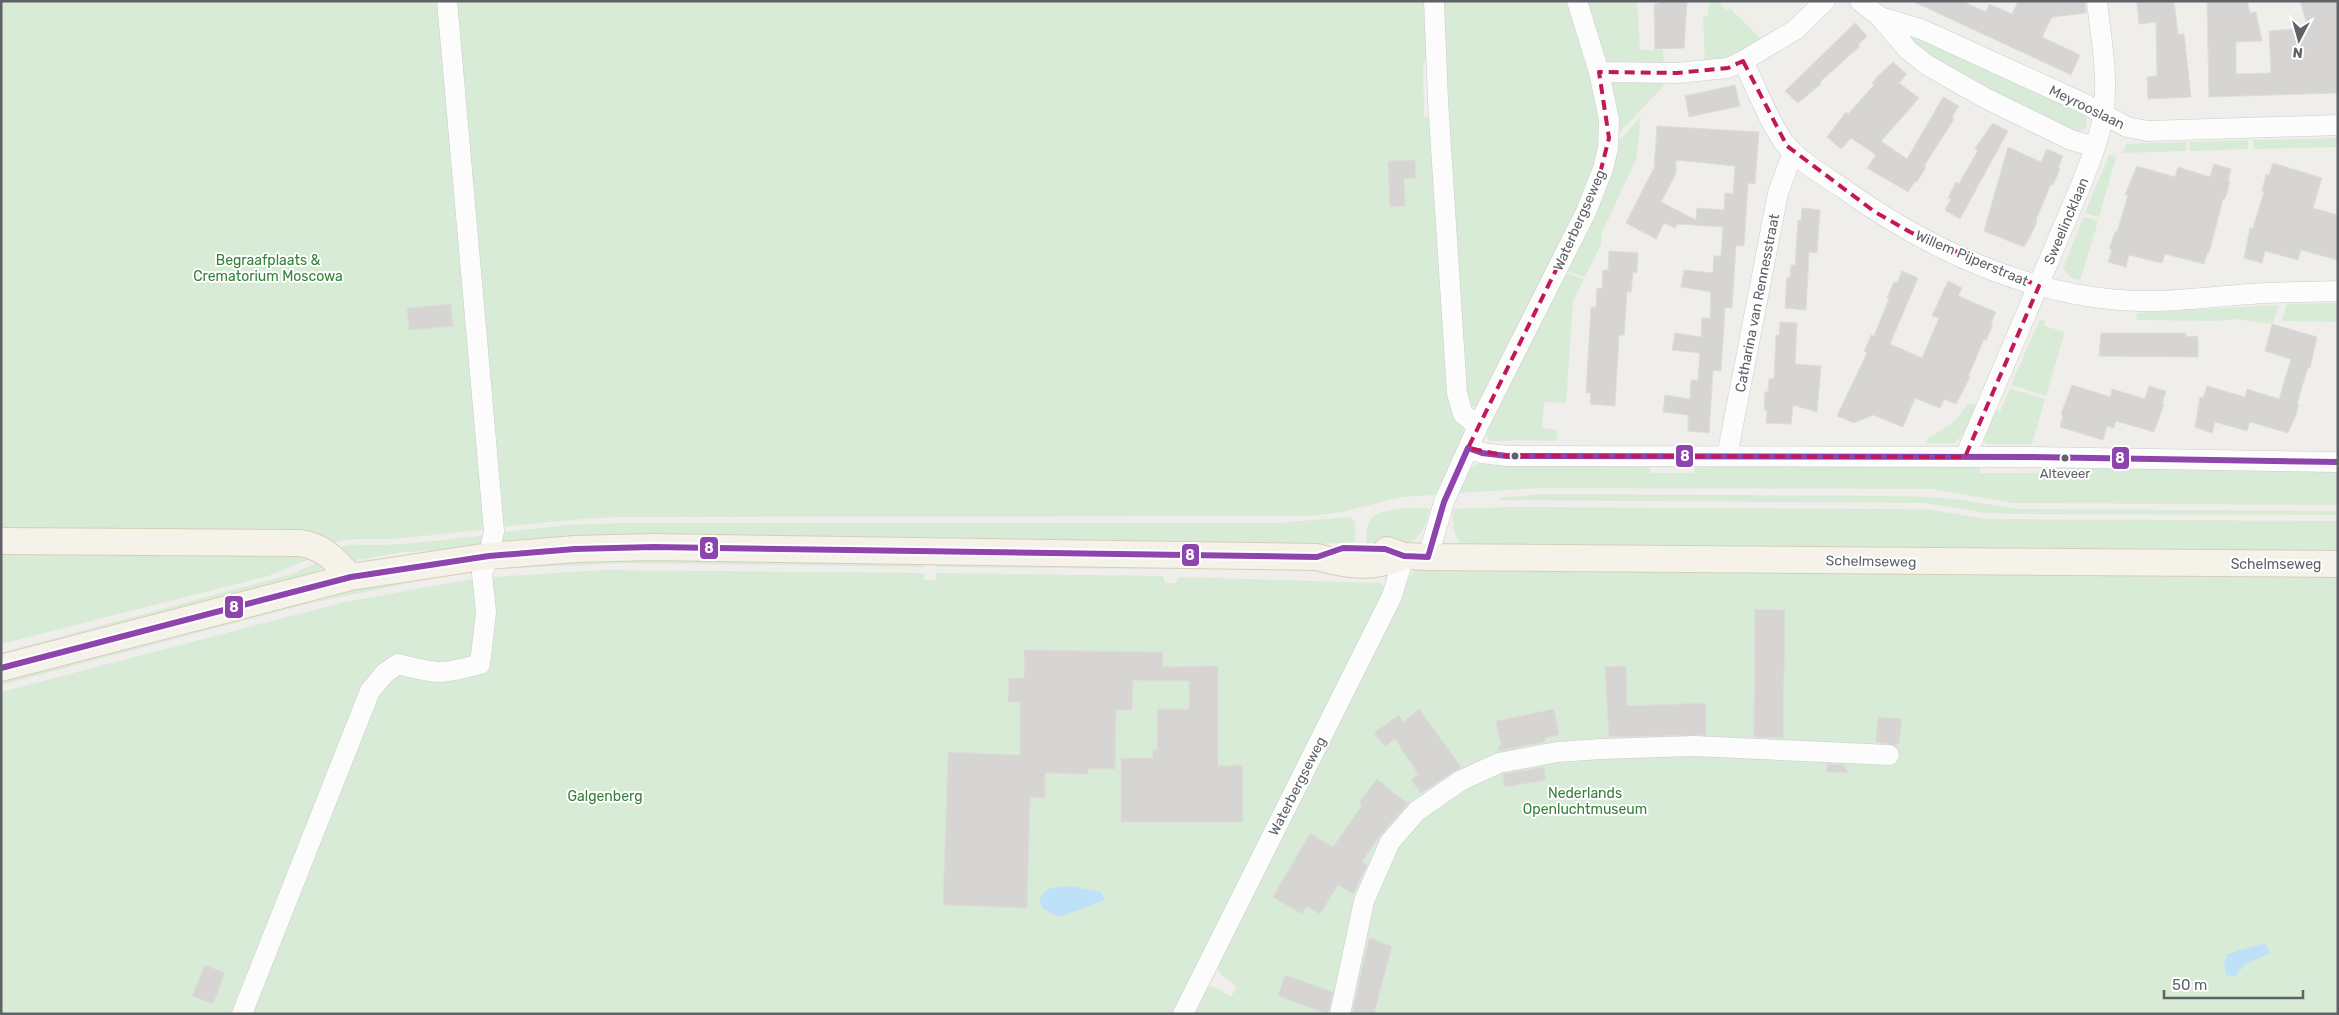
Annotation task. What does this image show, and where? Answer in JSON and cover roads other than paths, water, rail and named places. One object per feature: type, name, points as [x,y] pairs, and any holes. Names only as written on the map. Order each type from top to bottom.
[{"type":"main road","points":[[1,541],[299,543],[313,545],[325,552],[351,577]]},
{"type":"main road","name":"Schelmseweg","points":[[1,668],[351,577],[489,556],[575,549],[653,548],[1317,557],[1343,548],[1385,549],[1416,557],[2338,564]]},
{"type":"street","points":[[242,1014],[370,690],[385,673],[398,664],[430,673],[442,674],[480,664],[486,612],[482,574],[489,556],[494,531],[447,1]]},
{"type":"street","points":[[1434,1],[1438,111],[1457,393],[1463,414],[1478,426]]},
{"type":"street","name":"Waterbergseweg","points":[[1183,1014],[1392,596],[1416,557],[1444,502],[1478,426],[1586,212],[1603,168],[1608,148],[1609,120],[1599,72],[1577,1]]},
{"type":"street","points":[[1599,72],[1677,73],[1728,68],[1795,30],[1825,1]]},
{"type":"street","name":"Sweelincklaan","points":[[1965,457],[2039,286],[2095,147],[2103,115],[2105,78],[2097,1]]},
{"type":"street","name":"Meyrooslaan","points":[[1869,8],[1921,29],[2085,104],[2127,127],[2148,131],[2338,125]]},
{"type":"street","name":"Meyrooslaan","points":[[1869,8],[1908,50],[1947,77],[2071,140],[2095,147]]},
{"type":"street","name":"Willem Pijperstraat","points":[[1743,61],[1779,133],[1794,152],[1875,212],[1910,232],[1970,260],[2039,286],[2092,297],[2140,301],[2266,293],[2338,292]]},
{"type":"street","name":"Catharina van Rennesstraat","points":[[1727,456],[1778,193],[1794,152]]},
{"type":"street","points":[[1468,448],[1482,453],[1507,456],[1965,457],[2338,462]]},
{"type":"street","points":[[1340,1014],[1364,901],[1390,842],[1417,811],[1460,781],[1499,763],[1557,752],[1601,748],[1694,746],[1888,755]]},
{"type":"water","points":[[1069,886],[1101,892],[1105,900],[1059,917],[1043,909],[1039,899],[1047,889]]},
{"type":"water","points":[[2262,944],[2266,945],[2270,953],[2246,964],[2234,977],[2226,975],[2224,963],[2227,954]]},
{"type":"place","name":"Alteveer","points":[[2065,458]]},
{"type":"park label","name":"Begraafplaats & Crematorium Moscowa","points":[[268,268]]},
{"type":"park label","name":"Galgenberg","points":[[605,796]]},
{"type":"park label","name":"Nederlands Openluchtmuseum","points":[[1585,802]]}]
